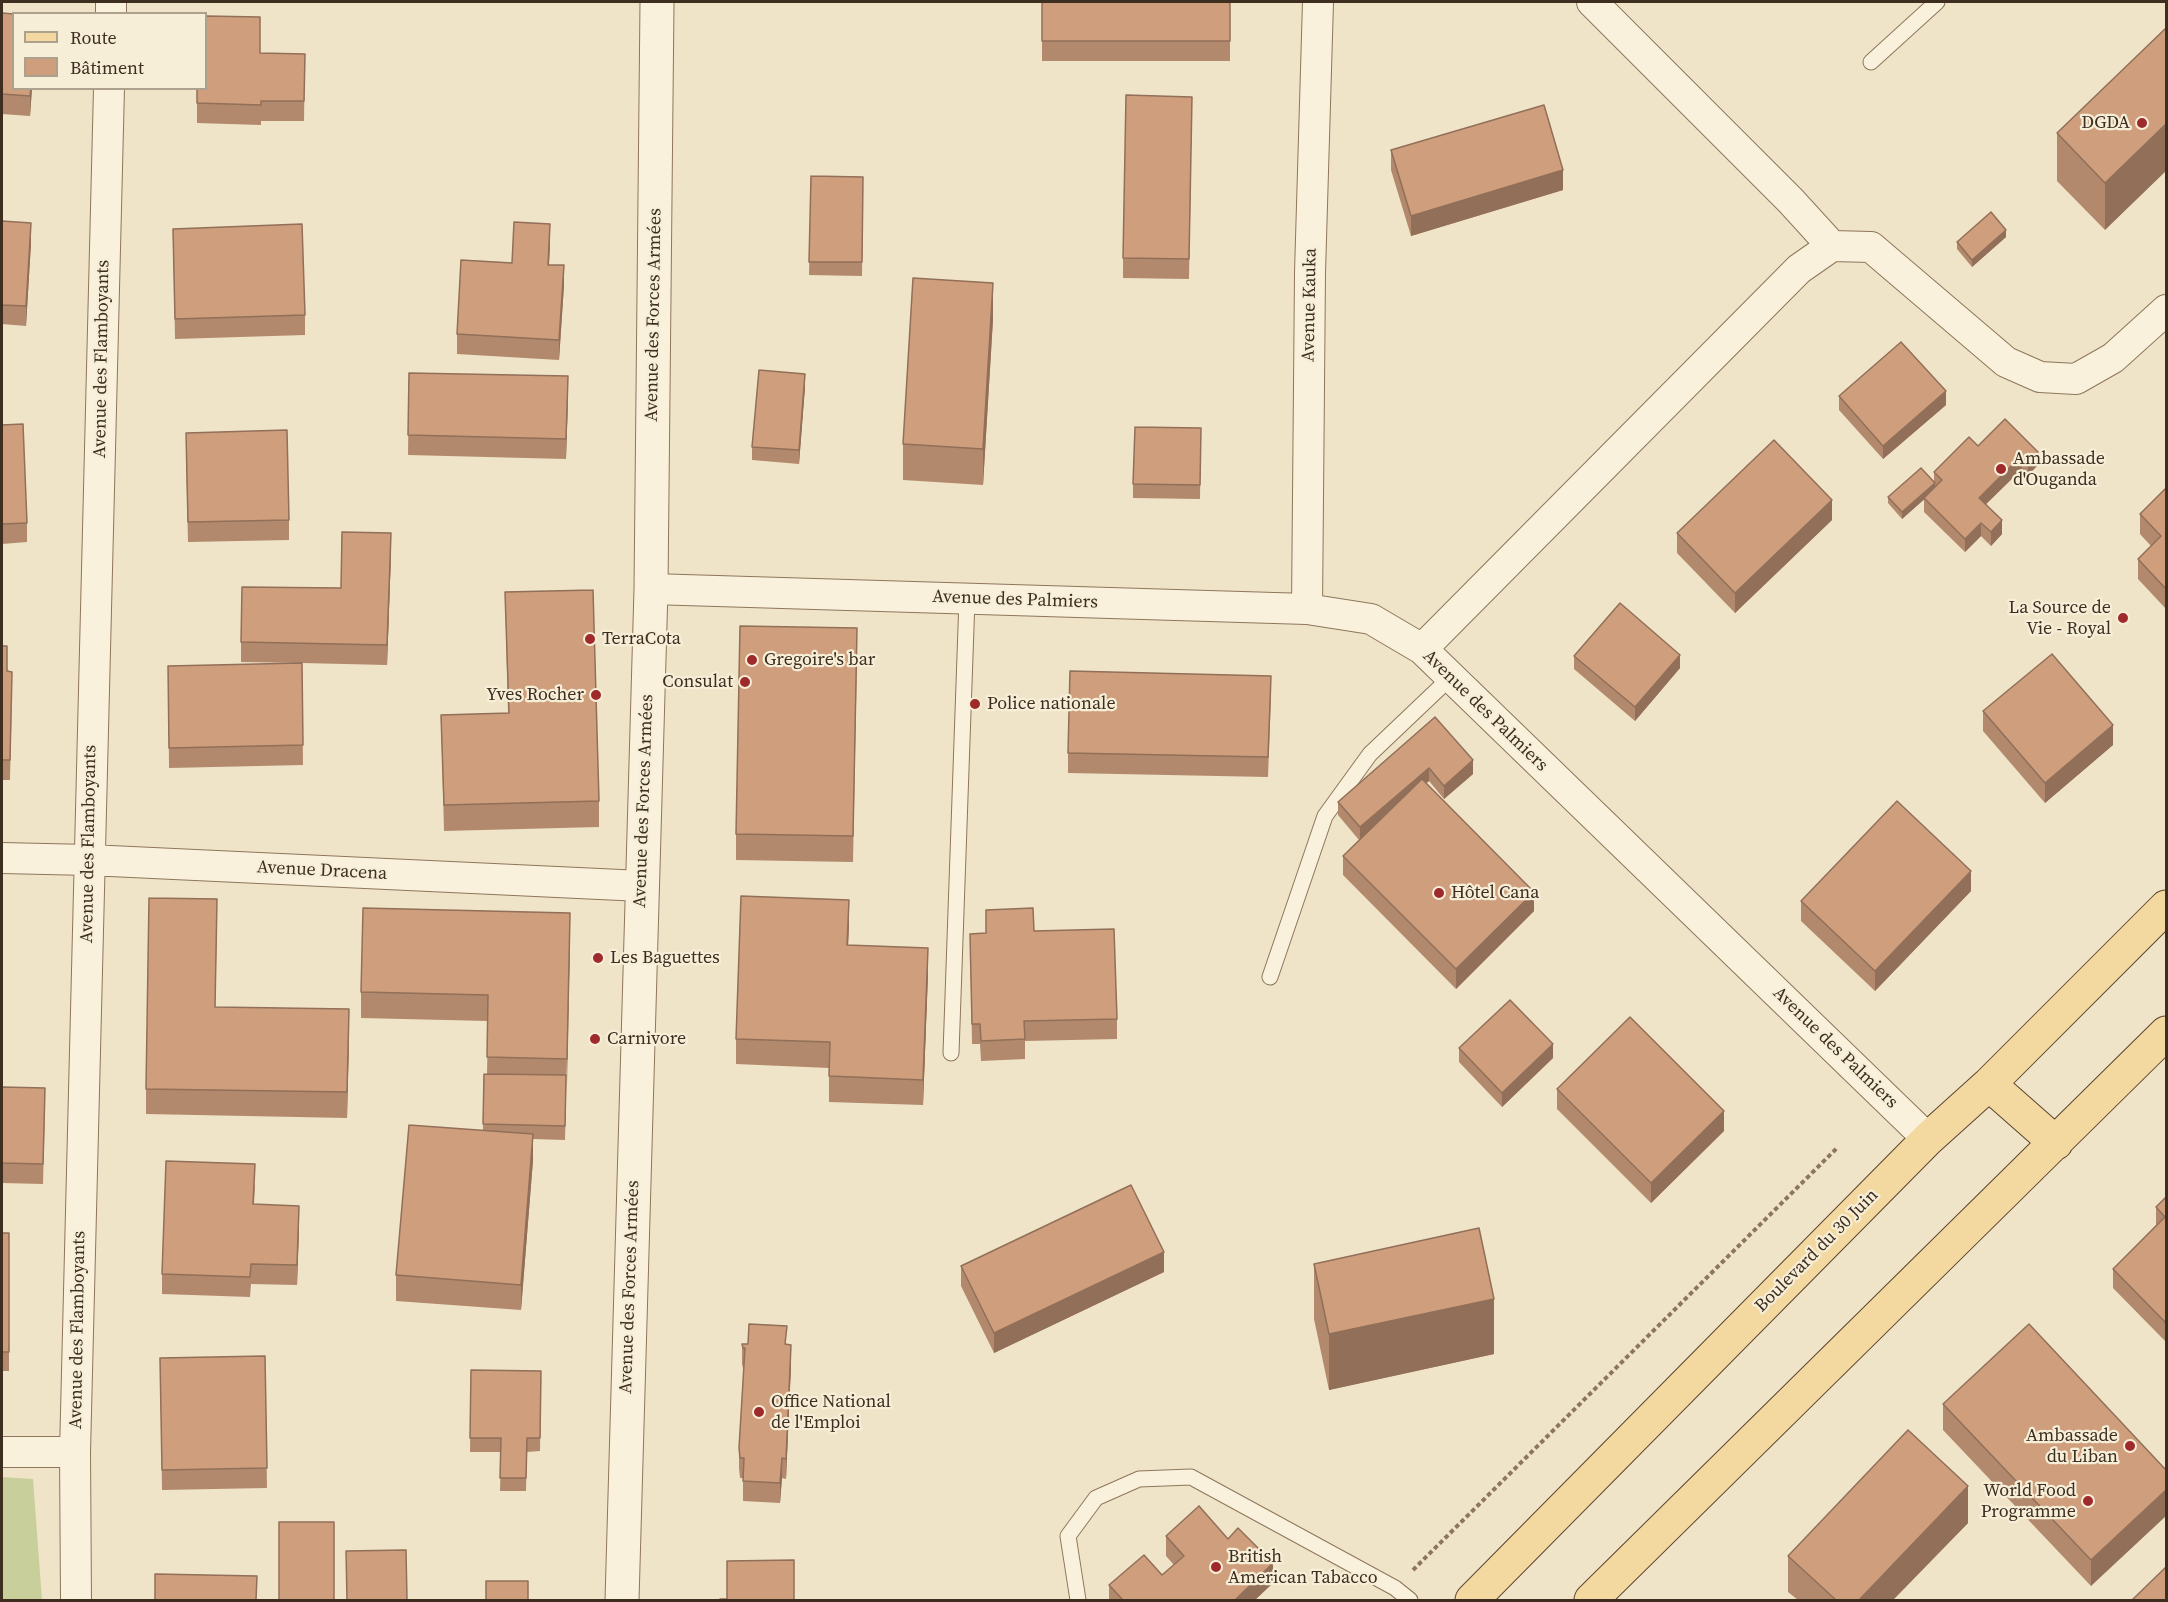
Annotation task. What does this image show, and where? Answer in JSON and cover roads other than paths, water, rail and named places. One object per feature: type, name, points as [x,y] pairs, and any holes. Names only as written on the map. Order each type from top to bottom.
[{"type":"main road","name":"Boulevard du 30 Juin","points":[[1472,1600],[1928,1139],[1989,1084],[2166,907]]},
{"type":"main road","points":[[1591,1600],[2166,1034]]},
{"type":"main road","points":[[1989,1084],[2056,1143]]},
{"type":"street","name":"Avenue des Forces Armées","points":[[622,1600],[651,589],[657,2]]},
{"type":"street","name":"Avenue Kauka","points":[[1307,609],[1310,273],[1317,2]]},
{"type":"street","points":[[1592,2],[1791,201],[1832,246]]},
{"type":"street","name":"Avenue des Flamboyants","points":[[76,1600],[75,1452],[109,90]]},
{"type":"street","points":[[1422,649],[1799,269],[1832,246],[1871,247],[2006,362],[2040,377],[2076,379],[2113,358],[2166,310]]},
{"type":"street","name":"Avenue des Palmiers","points":[[651,589],[1307,609],[1371,619],[1422,649],[1928,1139]]},
{"type":"street","name":"Avenue Dracena","points":[[2,858],[89,860],[642,886]]},
{"type":"street","points":[[2,1452],[75,1452]]},
{"type":"lane","points":[[1871,62],[1937,2]]},
{"type":"lane","points":[[951,1053],[967,599]]},
{"type":"lane","points":[[1270,977],[1325,816],[1370,754],[1451,677]]},
{"type":"lane","points":[[1078,1600],[1068,1536],[1096,1498],[1139,1479],[1191,1477],[1395,1588],[1410,1600]]},
{"type":"place","name":"DGDA","points":[[2142,123]]},
{"type":"place","name":"Ambassade d'Ouganda","points":[[2001,469]]},
{"type":"place","name":"La Source de Vie - Royal","points":[[2123,618]]},
{"type":"place","name":"TerraCota","points":[[590,639]]},
{"type":"place","name":"Gregoire's bar","points":[[752,660]]},
{"type":"place","name":"Consulat","points":[[745,682]]},
{"type":"place","name":"Yves Rocher","points":[[596,695]]},
{"type":"place","name":"Police nationale","points":[[975,704]]},
{"type":"place","name":"Hôtel Cana","points":[[1439,893]]},
{"type":"place","name":"Les Baguettes","points":[[598,958]]},
{"type":"place","name":"Carnivore","points":[[595,1039]]},
{"type":"place","name":"Office National de l'Emploi","points":[[759,1412]]},
{"type":"place","name":"Ambassade du Liban","points":[[2130,1446]]},
{"type":"place","name":"World Food Programme","points":[[2088,1501]]},
{"type":"place","name":"British American Tabacco","points":[[1216,1567]]}]
